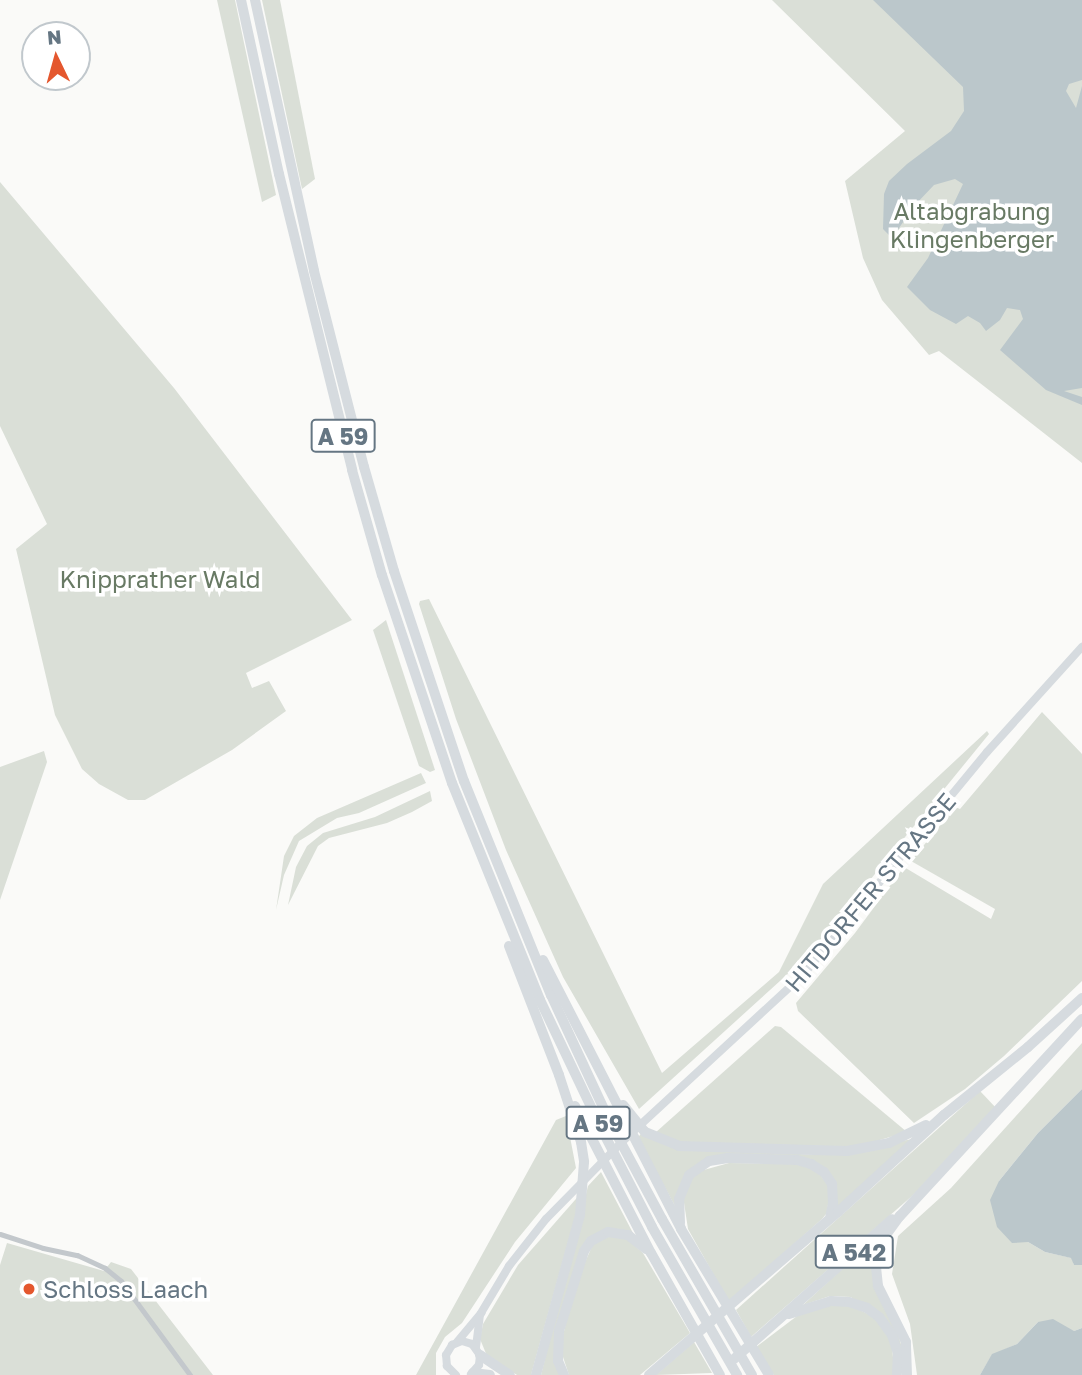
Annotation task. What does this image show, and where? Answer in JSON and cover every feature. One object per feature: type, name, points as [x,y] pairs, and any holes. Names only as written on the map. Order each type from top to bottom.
[{"type":"highway","name":"A 59","points":[[241,0],[279,174],[352,470],[415,675],[482,861],[540,1000],[601,1128],[652,1227],[737,1375]]},
{"type":"highway","name":"A 59","points":[[255,0],[314,271],[364,467],[430,682],[464,781],[517,916],[611,1124],[668,1230],[752,1375]]},
{"type":"highway","points":[[482,861],[486,888],[559,1075],[581,1142],[583,1192],[565,1272],[536,1375]]},
{"type":"highway","points":[[517,916],[533,940],[681,1229],[769,1375]]},
{"type":"highway","name":"A 542","points":[[649,1375],[747,1292],[944,1115],[1028,1047],[1082,998]]},
{"type":"highway","name":"A 542","points":[[718,1375],[926,1188],[1082,1019]]},
{"type":"highway","points":[[602,1072],[645,1132],[679,1146],[847,1151],[902,1138],[944,1115]]},
{"type":"highway","points":[[559,1075],[718,1375]]},
{"type":"highway","points":[[681,1229],[679,1199],[689,1175],[709,1161],[728,1158],[811,1164],[824,1172],[832,1184],[833,1203],[830,1218]]},
{"type":"highway","points":[[907,1375],[906,1342],[878,1286],[876,1268],[883,1239],[926,1188]]},
{"type":"highway","points":[[564,1375],[558,1360],[559,1331],[584,1251],[598,1236],[618,1232],[628,1235],[651,1253]]},
{"type":"highway","points":[[783,1316],[831,1301],[849,1302],[867,1308],[879,1317],[892,1335],[898,1353],[897,1375]]},
{"type":"highway","points":[[478,1351],[510,1375]]},
{"type":"highway","points":[[471,1374],[490,1375]]},
{"type":"main road","name":"HITDORFER STRASSE","points":[[447,1371],[448,1350],[481,1313],[530,1238],[575,1188],[662,1105],[776,1003],[822,955],[988,751],[1082,647]]},
{"type":"main road","name":"HITDORFER STRASSE","points":[[471,1374],[479,1365],[481,1313]]},
{"type":"main road","points":[[457,1342],[467,1342],[478,1351]]},
{"type":"main road","points":[[447,1371],[456,1375]]},
{"type":"street","points":[[0,1234],[43,1248],[77,1255],[105,1268],[121,1281],[190,1375]]},
{"type":"green space","points":[[217,0],[235,0],[276,195],[262,202]]},
{"type":"green space","points":[[262,0],[280,0],[315,179],[302,189]]},
{"type":"green space","name":"Altabgrabung Klingenberger","points":[[772,0],[1082,0],[1082,463],[939,351],[929,355],[882,300],[863,258],[845,181],[905,131]]},
{"type":"green space","name":"Knipprather Wald","points":[[0,182],[174,388],[352,620],[246,673],[252,688],[269,681],[286,711],[232,750],[145,800],[128,800],[99,784],[82,769],[55,715],[16,549],[47,524],[0,426]]},
{"type":"green space","points":[[429,599],[662,1073],[779,972],[823,884],[987,731],[989,734],[826,934],[791,971],[639,1109],[563,977],[506,850],[456,719],[419,604],[420,601]]},
{"type":"green space","points":[[386,620],[435,770],[430,772],[419,766],[373,630]]},
{"type":"green space","points":[[1042,712],[1082,754],[1082,981],[1004,1056],[965,1089],[914,1123],[798,1011],[796,1003],[855,933],[904,867],[991,919],[995,909],[911,861],[955,807],[960,809]]},
{"type":"green space","points":[[44,751],[47,762],[0,900],[0,767]]},
{"type":"green space","points":[[421,773],[426,783],[359,813],[337,818],[299,841],[284,875],[276,910],[284,856],[294,836],[317,818]]},
{"type":"green space","points":[[430,791],[432,801],[412,812],[387,823],[329,838],[318,846],[288,905],[296,867],[307,846],[323,833],[375,817]]},
{"type":"green space","points":[[775,1026],[781,1027],[907,1132],[856,1147],[681,1142],[655,1133]]},
{"type":"green space","points":[[1082,1043],[1082,1089],[1038,1133],[999,1181],[1028,1242],[1045,1252],[1072,1258],[1074,1265],[1082,1265],[1082,1328],[1074,1331],[1038,1322],[1017,1344],[992,1355],[980,1375],[917,1375],[910,1324],[892,1274],[898,1236],[951,1188]]},
{"type":"green space","points":[[980,1091],[997,1109],[912,1196],[751,1337],[736,1310]]},
{"type":"green space","points":[[566,1116],[576,1168],[515,1242],[462,1323],[445,1337],[436,1353],[436,1375],[416,1375],[556,1120]]},
{"type":"green space","points":[[642,1133],[670,1147],[818,1155],[913,1139],[836,1210],[835,1186],[796,1158],[699,1164],[676,1208],[638,1137]]},
{"type":"green space","points":[[729,1163],[800,1164],[818,1172],[830,1188],[827,1213],[822,1219],[729,1302],[688,1229],[683,1196],[691,1179],[700,1171]]},
{"type":"green space","points":[[601,1172],[634,1235],[595,1235],[565,1298],[560,1375],[541,1375],[588,1186]]},
{"type":"green space","points":[[582,1192],[531,1375],[517,1375],[487,1356],[480,1339],[483,1324],[518,1265]]},
{"type":"green space","points":[[880,1234],[873,1260],[904,1353],[899,1344],[851,1297],[830,1296],[803,1305]]},
{"type":"green space","points":[[607,1236],[625,1237],[643,1253],[690,1333],[640,1375],[569,1375],[560,1348],[575,1285],[593,1244]]},
{"type":"green space","points":[[7,1243],[104,1271],[111,1262],[131,1269],[213,1375],[0,1375],[0,1265]]},
{"type":"green space","points":[[824,1304],[850,1305],[878,1319],[892,1342],[894,1375],[774,1375],[756,1347],[797,1316]]},
{"type":"green space","points":[[694,1342],[712,1373],[656,1375]]},
{"type":"shaded area","name":"Altabgrabung Klingenberger","points":[[873,0],[1082,0],[1082,80],[1069,84],[1066,91],[1076,108],[1082,86],[1082,388],[1064,391],[1082,397],[1082,405],[1046,390],[1000,350],[1023,319],[1020,310],[1007,308],[1000,320],[986,331],[980,323],[968,316],[956,324],[930,310],[907,287],[928,258],[963,184],[955,179],[934,185],[915,205],[892,238],[883,229],[884,194],[889,181],[907,164],[951,131],[964,111],[963,87]]},
{"type":"shaded area","points":[[1082,1089],[1082,1265],[1074,1265],[1071,1258],[1045,1252],[1028,1242],[1012,1243],[997,1227],[990,1200],[999,1181],[1038,1133]]},
{"type":"shaded area","points":[[1053,1319],[1074,1331],[1082,1328],[1082,1375],[980,1375],[992,1354],[1017,1344],[1038,1322]]},
{"type":"place","name":"Schloss Laach","points":[[29,1289]]}]
